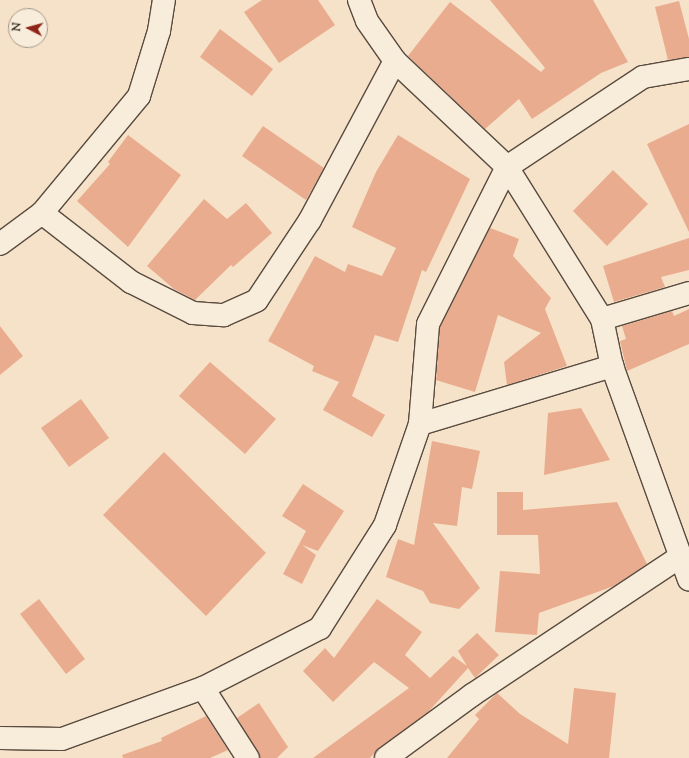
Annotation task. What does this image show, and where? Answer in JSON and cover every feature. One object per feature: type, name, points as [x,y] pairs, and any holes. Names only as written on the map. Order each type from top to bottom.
[{"type":"street","points":[[0,244],[42,213],[139,96],[159,31],[164,0]]},
{"type":"street","points":[[359,0],[367,21],[395,61],[507,168],[602,319],[612,366],[689,580]]},
{"type":"street","points":[[42,213],[131,282],[193,313],[224,315],[257,300],[310,220],[395,61]]},
{"type":"street","points":[[0,738],[62,739],[203,688],[320,628],[385,525],[420,424],[428,324],[507,168],[643,77],[689,69]]},
{"type":"street","points":[[602,319],[689,293]]},
{"type":"street","points":[[420,424],[612,366]]},
{"type":"street","points":[[386,758],[472,695],[680,557]]},
{"type":"street","points":[[203,688],[248,758]]},
{"type":"building","points":[[262,0],[318,0],[335,25],[279,63],[244,12]]},
{"type":"building","points":[[490,0],[593,0],[628,62],[601,73],[532,119],[519,99],[485,129],[408,56],[450,2],[541,72],[545,68]]},
{"type":"building","points":[[679,1],[689,39],[689,57],[668,60],[655,7]]},
{"type":"building","points":[[220,29],[273,69],[252,96],[200,57]]},
{"type":"building","points":[[689,124],[689,232],[647,144]]},
{"type":"building","points":[[263,126],[324,168],[306,200],[242,156]]},
{"type":"building","points":[[128,135],[181,175],[128,247],[77,201],[110,164],[108,162]]},
{"type":"building","points":[[398,135],[470,179],[426,272],[422,270],[398,342],[375,335],[352,396],[385,415],[372,437],[323,410],[339,382],[312,371],[314,366],[268,341],[315,256],[345,272],[348,264],[382,276],[396,248],[352,227],[376,172]]},
{"type":"building","points":[[613,170],[648,204],[607,246],[573,211]]},
{"type":"building","points":[[204,199],[227,219],[246,203],[272,233],[233,267],[231,265],[195,300],[174,289],[147,266]]},
{"type":"building","points":[[490,228],[519,239],[513,256],[551,298],[545,309],[567,366],[507,385],[504,362],[541,333],[498,315],[475,392],[436,380],[440,327]]},
{"type":"building","points":[[689,238],[689,270],[661,277],[665,287],[614,302],[603,266]]},
{"type":"building","points":[[689,309],[689,344],[627,371],[620,341],[626,339],[622,326],[672,311],[674,316]]},
{"type":"building","points":[[0,326],[23,356],[0,375]]},
{"type":"building","points":[[210,362],[276,419],[245,454],[179,396]]},
{"type":"building","points":[[81,399],[109,438],[69,467],[41,428]]},
{"type":"building","points":[[581,408],[610,460],[544,475],[548,413]]},
{"type":"building","points":[[432,441],[480,451],[472,489],[462,487],[457,526],[433,523],[480,588],[459,609],[430,603],[423,591],[386,577],[398,539],[414,545]]},
{"type":"building","points":[[164,452],[266,553],[206,616],[103,515]]},
{"type":"building","points":[[303,484],[344,511],[318,551],[302,545],[316,555],[302,584],[283,574],[306,531],[282,516]]},
{"type":"building","points":[[497,492],[523,492],[523,510],[617,502],[647,564],[614,586],[539,613],[537,635],[495,632],[500,571],[540,574],[538,535],[497,535]]},
{"type":"building","points":[[39,599],[85,659],[66,674],[20,614]]},
{"type":"building","points":[[377,599],[422,632],[405,655],[430,678],[453,656],[467,666],[458,651],[477,633],[499,655],[475,678],[468,668],[428,712],[379,748],[370,758],[313,758],[409,688],[374,662],[333,702],[303,671],[325,648],[334,658]]},
{"type":"building","points":[[574,688],[616,693],[609,758],[447,758],[479,719],[475,715],[497,693],[520,714],[568,744]]},
{"type":"building","points":[[259,703],[288,747],[277,758],[260,758],[237,718]]},
{"type":"building","points":[[206,716],[228,750],[210,758],[123,758],[122,755],[162,741],[161,738]]}]
